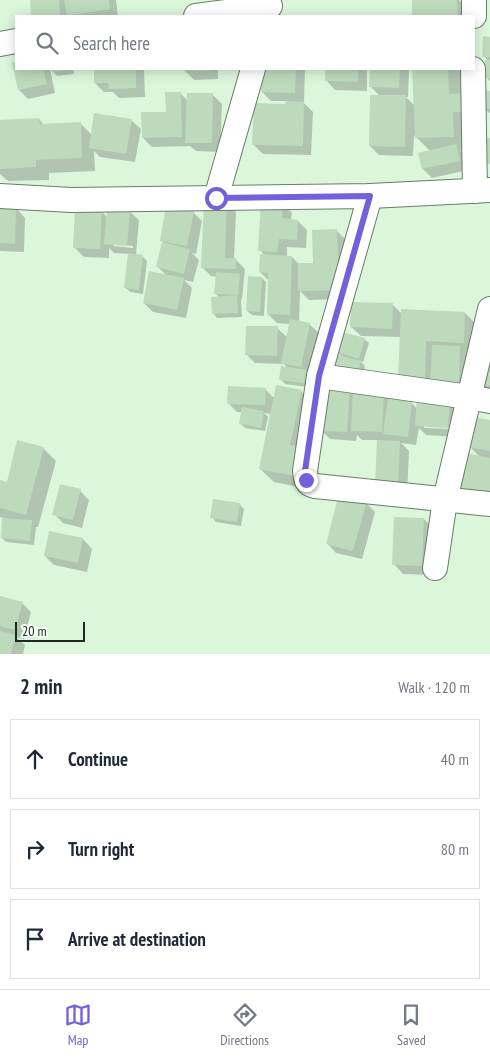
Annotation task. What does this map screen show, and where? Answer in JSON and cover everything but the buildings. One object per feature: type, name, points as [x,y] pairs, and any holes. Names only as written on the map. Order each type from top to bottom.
[{"type":"street","points":[[474,0],[474,15]]},
{"type":"street","points":[[211,15],[271,11]]},
{"type":"street","points":[[0,44],[15,42]]},
{"type":"street","points":[[216,198],[253,70]]},
{"type":"street","points":[[0,196],[72,200],[370,196],[482,190],[473,70]]},
{"type":"street","points":[[370,196],[319,376],[305,471],[306,480],[310,485],[314,486],[490,504]]},
{"type":"street","points":[[435,568],[446,500],[480,399],[490,309]]},
{"type":"street","points":[[319,376],[480,399]]},
{"type":"route","points":[[216,198],[370,196],[319,376],[305,471],[306,480]]}]
